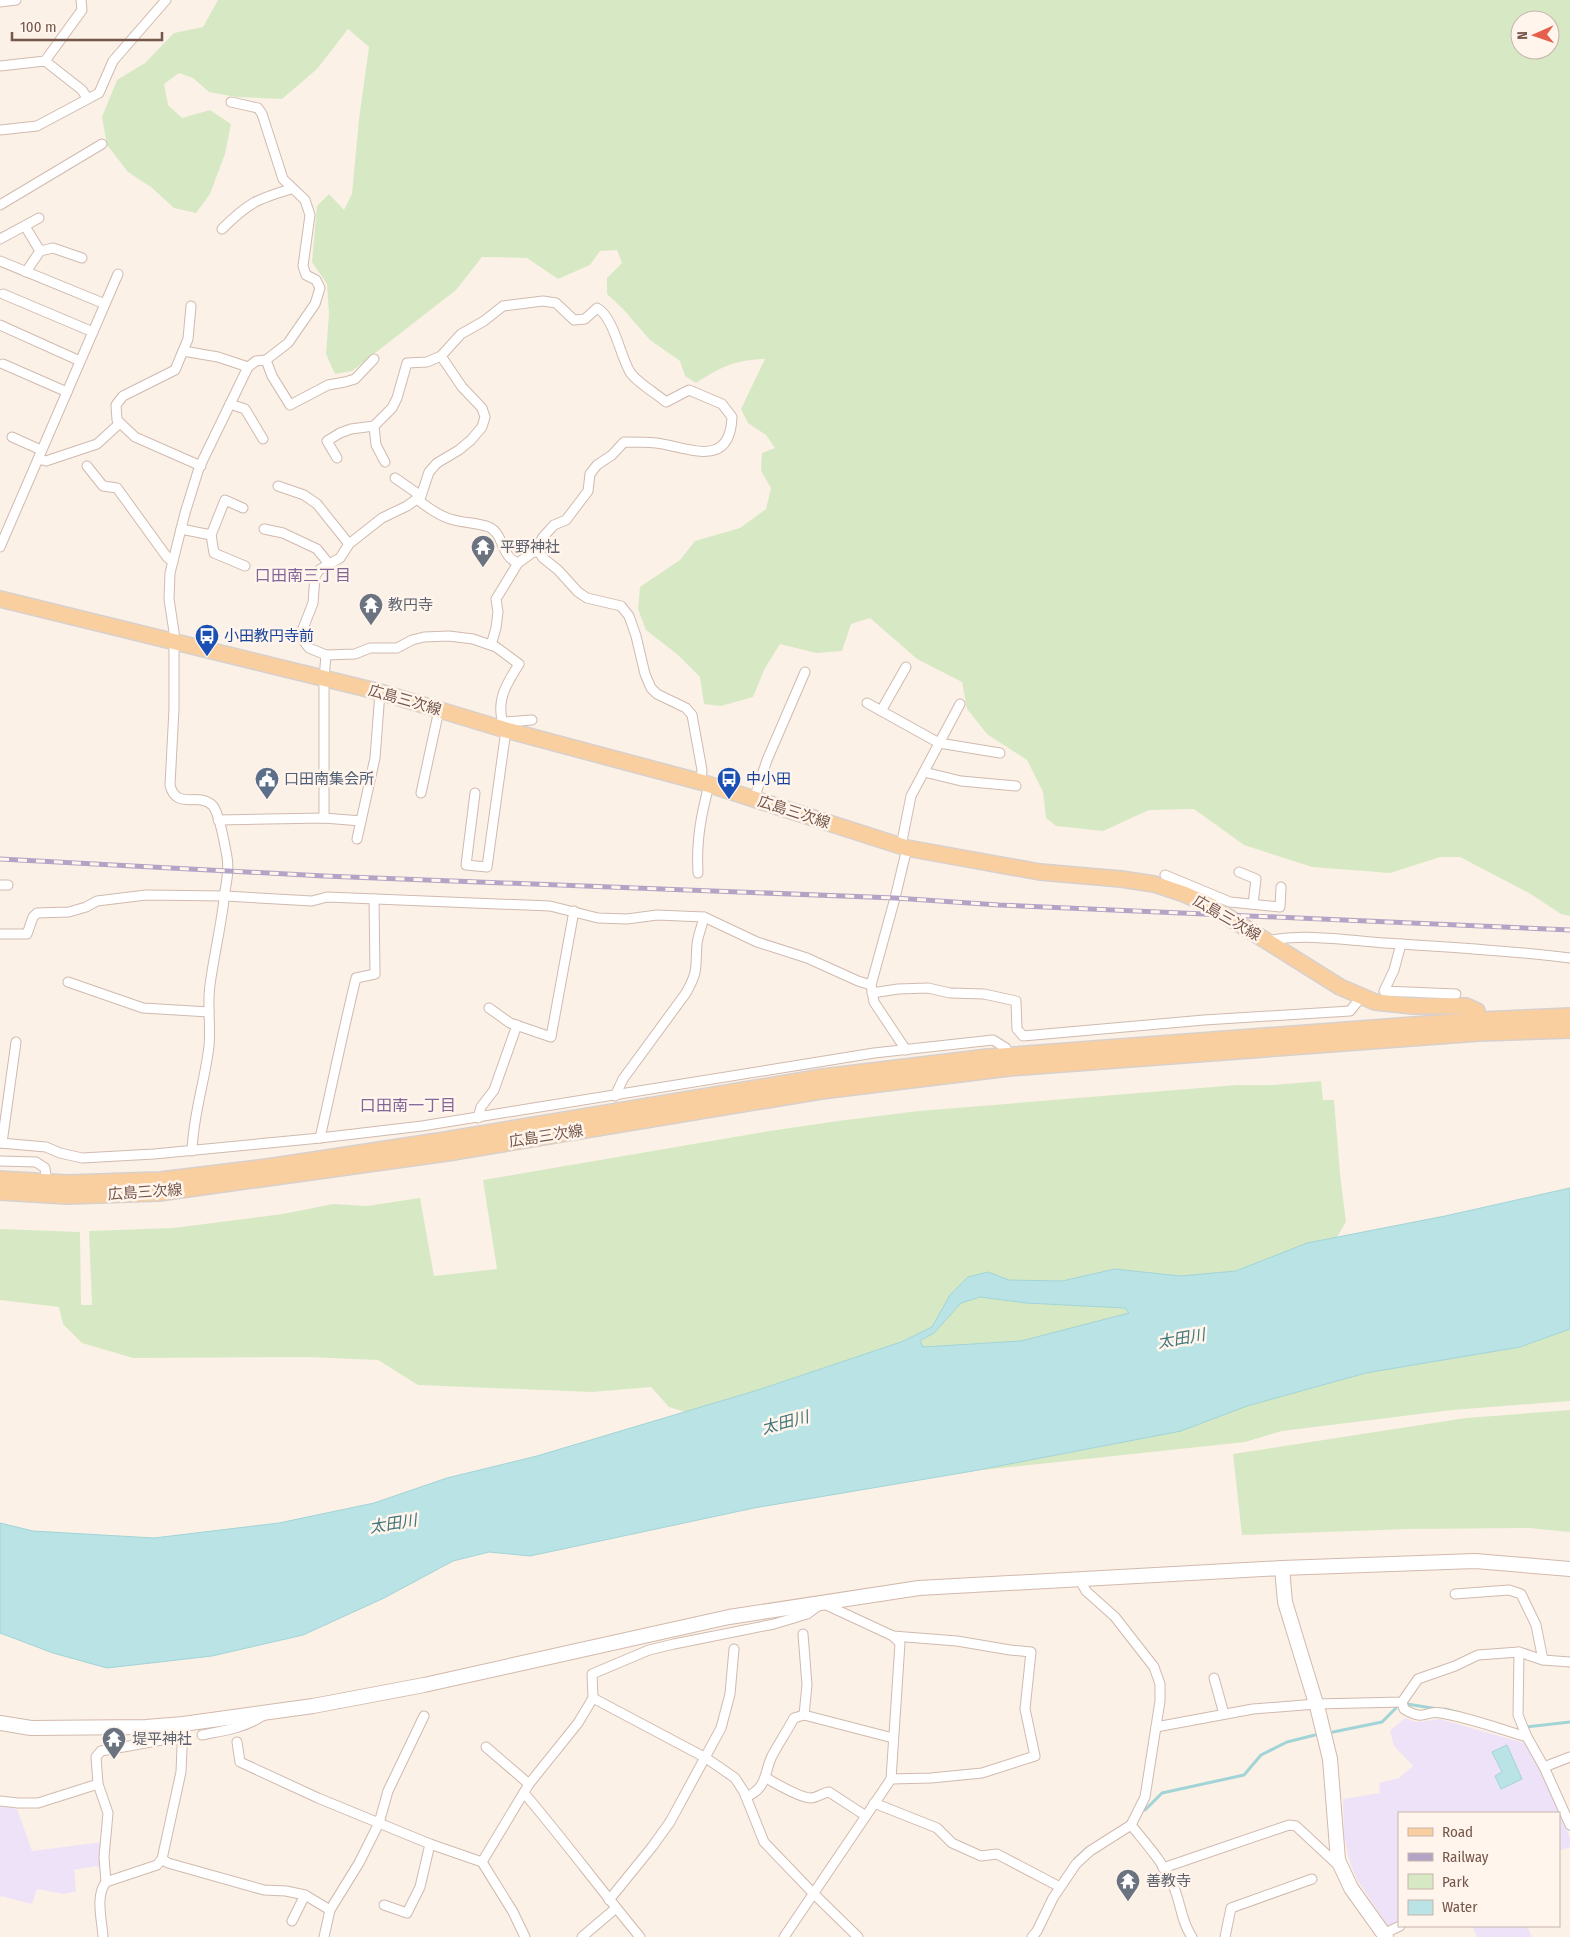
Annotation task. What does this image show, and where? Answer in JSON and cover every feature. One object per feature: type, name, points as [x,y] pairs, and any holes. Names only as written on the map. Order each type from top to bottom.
[{"type":"main road","name":"広島三次線","points":[[0,599],[380,692],[705,784],[904,847],[1040,872],[1121,879],[1154,884],[1198,895],[1266,941],[1340,987],[1375,1002],[1413,1006],[1466,1006],[1477,1011],[1479,1026]]},
{"type":"main road","name":"広島三次線","points":[[0,1192],[160,1180],[274,1166],[445,1140],[822,1077],[1479,1026],[1570,1016]]},
{"type":"main road","name":"広島三次線","points":[[1479,1026],[1570,1030]]},
{"type":"main road","name":"広島三次線","points":[[0,1179],[47,1189]]},
{"type":"street","points":[[0,2],[16,0]]},
{"type":"street","points":[[45,61],[82,10],[81,0]]},
{"type":"street","points":[[0,130],[37,126],[99,93],[113,61],[166,0]]},
{"type":"street","points":[[0,66],[45,61],[82,90],[87,98]]},
{"type":"street","points":[[192,1151],[193,1133],[204,1081],[209,1044],[209,986],[222,918],[227,859],[213,806],[203,800],[178,798],[172,794],[170,785],[174,709],[174,642],[169,599],[170,573],[181,529],[201,466],[248,367],[256,362],[266,360],[288,343],[315,304],[320,288],[316,280],[306,275],[303,266],[310,215],[305,200],[291,189],[283,179],[262,114],[258,108],[231,102]]},
{"type":"street","points":[[0,205],[102,144]]},
{"type":"street","points":[[222,229],[241,210],[253,202],[291,189]]},
{"type":"street","points":[[0,239],[39,218]]},
{"type":"street","points":[[25,226],[40,251]]},
{"type":"street","points":[[26,272],[40,251],[53,248],[82,258]]},
{"type":"street","points":[[0,261],[105,304]]},
{"type":"street","points":[[0,547],[118,274]]},
{"type":"street","points":[[3,294],[93,332]]},
{"type":"street","points":[[337,458],[327,441],[352,428],[374,426],[392,408],[397,398],[407,363],[427,362],[441,356],[461,334],[484,321],[503,306],[543,301],[556,303],[574,320],[585,319],[597,308],[603,311],[631,374],[666,402],[690,390],[722,404],[732,417],[731,428],[720,447],[710,452],[699,452],[656,443],[624,442],[590,474],[588,491],[566,520],[554,525],[542,537],[539,544],[539,552],[543,558],[558,570],[578,592],[587,598],[621,606],[629,616],[645,674],[651,688],[657,694],[686,708],[692,715],[705,784],[697,852],[698,873]]},
{"type":"street","points":[[191,306],[188,339],[174,370],[123,396],[116,405],[115,414],[116,420],[136,437],[201,466]]},
{"type":"street","points":[[0,325],[80,361]]},
{"type":"street","points":[[182,351],[218,357],[248,367]]},
{"type":"street","points":[[441,356],[462,387],[482,408],[485,417],[482,427],[471,440],[438,463],[429,472],[419,497],[407,506],[382,518],[349,544],[340,558],[318,570],[315,576],[313,603],[302,631],[303,640],[309,648],[326,656],[355,654],[370,648],[397,648],[412,640],[424,637],[448,636],[473,639],[491,645],[519,664],[505,688],[502,700],[501,714],[504,727],[487,867],[466,865],[475,793]]},
{"type":"street","points":[[266,360],[272,376],[290,405],[328,384],[355,379],[374,359]]},
{"type":"street","points":[[3,364],[67,392]]},
{"type":"street","points":[[230,404],[245,409],[263,440]]},
{"type":"street","points":[[12,437],[46,461],[97,444],[120,423]]},
{"type":"street","points":[[374,426],[376,445],[384,462]]},
{"type":"street","points":[[87,466],[104,486],[117,488],[167,558],[173,562]]},
{"type":"street","points":[[395,478],[440,515],[451,520],[489,527],[495,532],[508,558],[518,563]]},
{"type":"street","points":[[278,486],[304,495],[317,504],[349,544]]},
{"type":"street","points":[[244,508],[225,500],[211,536],[214,553],[245,566]]},
{"type":"street","points":[[181,529],[211,536]]},
{"type":"street","points":[[264,529],[283,533],[317,549],[329,564]]},
{"type":"street","points":[[491,645],[498,612],[496,599],[518,563],[533,552],[539,552]]},
{"type":"street","points":[[324,818],[324,679],[326,656]]},
{"type":"street","points":[[881,711],[906,667]]},
{"type":"street","points":[[754,799],[768,760],[805,672]]},
{"type":"street","points":[[358,839],[374,758],[380,692]]},
{"type":"street","points":[[867,703],[939,743],[1000,753]]},
{"type":"street","points":[[906,1050],[874,1002],[871,989],[896,898],[911,796],[960,704]]},
{"type":"street","points":[[421,793],[439,710]]},
{"type":"street","points":[[504,727],[532,720]]},
{"type":"street","points":[[924,772],[961,780],[1016,786]]},
{"type":"street","points":[[218,820],[324,818],[361,821]]},
{"type":"street","points":[[1239,872],[1256,879],[1252,904]]},
{"type":"street","points":[[1165,875],[1198,895],[1230,902],[1280,907],[1281,888]]},
{"type":"street","points":[[0,934],[28,934],[32,917],[37,914],[69,912],[86,907],[97,901],[146,895],[225,896],[312,901],[327,897],[550,906],[598,918],[628,919],[656,915],[704,917],[757,942],[807,958],[858,981],[871,989],[928,988],[950,993],[984,994],[1016,1001],[1017,1029],[1023,1036],[1204,1020],[1350,1011],[1362,996]]},
{"type":"street","points":[[320,1138],[356,978],[374,974],[374,899]]},
{"type":"street","points":[[489,1008],[510,1023],[551,1037],[574,912]]},
{"type":"street","points":[[615,1096],[622,1079],[695,977],[697,942],[704,917]]},
{"type":"street","points":[[1266,941],[1284,937],[1533,953],[1570,958]]},
{"type":"street","points":[[1401,944],[1394,970],[1384,991],[1456,994]]},
{"type":"street","points":[[68,982],[143,1008],[209,1012]]},
{"type":"street","points":[[478,1118],[481,1107],[494,1090],[516,1025]]},
{"type":"street","points":[[16,1042],[1,1143],[46,1147],[60,1153],[82,1158],[192,1151],[422,1126],[874,1053],[993,1040],[1006,1048],[1008,1062]]},
{"type":"street","points":[[0,1161],[36,1162],[44,1168],[47,1189]]},
{"type":"street","points":[[0,1723],[31,1728],[183,1724],[313,1706],[424,1685],[729,1618],[919,1588],[1282,1568],[1475,1561],[1570,1569]]},
{"type":"street","points":[[1282,1568],[1285,1602],[1316,1704],[1330,1759],[1338,1860],[1350,1888],[1385,1935],[1398,1927]]},
{"type":"street","points":[[1032,1937],[1060,1887],[1076,1864],[1090,1851],[1131,1825],[1144,1798],[1160,1700],[1160,1684],[1154,1667],[1115,1617],[1086,1591],[1080,1580]]},
{"type":"street","points":[[1455,1594],[1509,1590],[1522,1594],[1536,1625],[1543,1660]]},
{"type":"street","points":[[784,1937],[890,1779],[900,1642],[893,1636],[822,1603]]},
{"type":"street","points":[[482,1862],[529,1784],[578,1723],[593,1698],[592,1674],[640,1654],[674,1644],[774,1624],[807,1614],[822,1603]]},
{"type":"street","points":[[803,1634],[807,1686],[804,1715]]},
{"type":"street","points":[[890,1779],[931,1778],[982,1773],[1035,1756],[1026,1709],[1032,1652],[957,1641],[893,1636]]},
{"type":"street","points":[[609,1900],[670,1822],[706,1758],[720,1728],[730,1694],[734,1649]]},
{"type":"street","points":[[1519,1652],[1518,1715],[1570,1825]]},
{"type":"street","points":[[1527,1737],[1439,1712],[1421,1716],[1413,1715],[1404,1710],[1402,1702],[1418,1679],[1478,1656],[1519,1652],[1543,1660],[1570,1662]]},
{"type":"street","points":[[1214,1678],[1224,1714]]},
{"type":"street","points":[[593,1698],[706,1758],[735,1778],[746,1797],[764,1842],[858,1937]]},
{"type":"street","points":[[1156,1727],[1253,1709],[1316,1704],[1402,1702]]},
{"type":"street","points":[[202,1735],[242,1726],[256,1720],[266,1712]]},
{"type":"street","points":[[746,1797],[754,1794],[766,1778],[771,1758],[794,1718],[804,1715],[893,1738]]},
{"type":"street","points":[[324,1937],[330,1910],[359,1863],[379,1823],[388,1791],[424,1716]]},
{"type":"street","points":[[103,1937],[101,1888],[106,1882],[157,1865],[162,1859],[181,1772],[183,1724]]},
{"type":"street","points":[[125,1742],[140,1743],[162,1740]]},
{"type":"street","points":[[238,1742],[240,1762],[318,1798],[430,1844],[482,1862],[514,1912],[525,1937]]},
{"type":"street","points":[[106,1882],[104,1857],[108,1813],[98,1784],[96,1756],[101,1751],[130,1747],[140,1743]]},
{"type":"street","points":[[486,1748],[529,1784]]},
{"type":"street","points":[[1544,1767],[1570,1757]]},
{"type":"street","points":[[766,1778],[804,1797],[816,1797],[829,1792],[866,1816]]},
{"type":"street","points":[[0,1801],[18,1804],[38,1803],[98,1784]]},
{"type":"street","points":[[524,1793],[556,1830],[609,1900],[640,1937]]},
{"type":"street","points":[[874,1803],[937,1828],[952,1844],[980,1856],[997,1854],[1060,1887]]},
{"type":"street","points":[[1131,1825],[1163,1868],[1175,1889],[1182,1917],[1192,1937]]},
{"type":"street","points":[[1163,1868],[1289,1825],[1296,1826],[1341,1868]]},
{"type":"street","points":[[384,1905],[407,1912],[420,1887],[430,1844]]},
{"type":"street","points":[[162,1859],[168,1863],[264,1890],[286,1890],[305,1895],[330,1910]]},
{"type":"street","points":[[1225,1937],[1231,1908],[1312,1879]]},
{"type":"street","points":[[292,1921],[305,1895]]},
{"type":"street","points":[[582,1937],[616,1908]]},
{"type":"shaded area","points":[[1405,1718],[1416,1722],[1440,1719],[1524,1743],[1528,1747],[1560,1812],[1398,1812],[1398,1922],[1391,1926],[1387,1925],[1356,1878],[1344,1837],[1343,1799],[1380,1793],[1379,1783],[1399,1778],[1413,1766],[1394,1746],[1390,1731]]},
{"type":"shaded area","points":[[0,1806],[17,1809],[32,1851],[103,1842],[103,1870],[96,1866],[74,1870],[76,1891],[64,1894],[37,1889],[32,1904],[1,1896],[0,1899]]},
{"type":"shaded area","points":[[1560,1813],[1570,1838],[1570,1847],[1560,1851]]},
{"type":"shaded area","points":[[1472,1927],[1527,1927],[1532,1937],[1477,1937]]},
{"type":"green space","points":[[218,0],[1570,0],[1570,916],[1561,914],[1529,893],[1460,857],[1440,857],[1390,873],[1312,867],[1244,845],[1194,809],[1149,810],[1103,831],[1056,826],[1046,818],[1043,792],[1027,760],[987,734],[967,709],[962,682],[917,659],[870,618],[851,624],[842,651],[816,653],[780,644],[765,668],[753,697],[721,706],[704,704],[700,677],[678,655],[646,630],[638,609],[640,587],[680,560],[695,541],[740,528],[766,509],[771,488],[761,471],[762,453],[775,448],[766,435],[748,423],[741,409],[765,359],[728,365],[696,383],[685,376],[680,361],[650,340],[607,294],[607,278],[622,263],[617,250],[600,251],[590,265],[558,279],[527,258],[482,257],[456,290],[352,371],[335,374],[326,354],[329,314],[327,284],[312,262],[317,206],[329,194],[344,210],[352,194],[359,119],[369,47],[348,29],[317,69],[282,99],[236,97],[209,92],[193,78],[179,73],[164,84],[168,105],[182,118],[210,110],[231,124],[225,154],[210,194],[196,213],[174,208],[151,187],[128,172],[107,145],[102,117],[117,80],[145,63],[174,33],[203,27]]},
{"type":"green space","points":[[1321,1081],[1323,1100],[1334,1100],[1346,1222],[1337,1237],[1307,1243],[1236,1271],[1180,1276],[1115,1269],[1062,1281],[1009,1280],[988,1272],[968,1277],[950,1295],[932,1327],[901,1342],[758,1390],[685,1412],[669,1407],[651,1387],[592,1392],[418,1385],[378,1360],[307,1357],[133,1358],[82,1343],[63,1324],[59,1307],[0,1300],[0,1229],[80,1232],[81,1305],[92,1305],[89,1231],[173,1228],[283,1214],[333,1204],[367,1206],[420,1198],[434,1276],[497,1269],[483,1180],[770,1131],[919,1111],[1237,1085],[1273,1085]]},
{"type":"green space","points":[[980,1297],[1026,1303],[1125,1308],[1130,1313],[1021,1341],[923,1348],[920,1342],[934,1333],[961,1303]]},
{"type":"green space","points":[[1570,1329],[1570,1401],[1452,1410],[1282,1431],[1245,1442],[973,1471],[1181,1431],[1247,1406],[1366,1373],[1520,1347]]},
{"type":"green space","points":[[1570,1410],[1570,1532],[1529,1528],[1409,1529],[1242,1535],[1233,1454],[1466,1418]]},
{"type":"water","name":"太田川","points":[[1570,1188],[1570,1329],[1520,1347],[1366,1373],[1247,1406],[1181,1431],[973,1471],[754,1508],[530,1556],[489,1552],[453,1561],[384,1598],[303,1635],[212,1656],[107,1668],[53,1653],[0,1633],[0,1523],[33,1531],[154,1538],[279,1523],[374,1503],[447,1478],[537,1456],[758,1390],[901,1342],[932,1327],[950,1295],[968,1277],[988,1272],[1009,1280],[1062,1281],[1115,1269],[1180,1276],[1236,1271],[1307,1243],[1445,1216]],"holes":[[[980,1297],[1026,1303],[1125,1308],[1129,1313],[1021,1341],[923,1347],[920,1341],[934,1333],[961,1303]]]},
{"type":"water","points":[[1507,1745],[1522,1779],[1501,1789],[1495,1776],[1502,1772],[1492,1752]]},
{"type":"waterway","points":[[1407,1704],[1438,1709]]},
{"type":"waterway","points":[[1333,1732],[1382,1722],[1396,1708]]},
{"type":"waterway","points":[[1445,1709],[1460,1713]]},
{"type":"waterway","points":[[1526,1727],[1570,1722]]},
{"type":"waterway","points":[[1145,1810],[1162,1793],[1244,1775],[1261,1755],[1287,1742],[1315,1735]]},
{"type":"waterway","points":[[1075,1859],[1087,1848]]},
{"type":"railway","points":[[0,859],[324,876],[895,898],[999,905],[1570,930]]},
{"type":"place","name":"平野神社","points":[[483,568]]},
{"type":"place","name":"教円寺","points":[[371,626]]},
{"type":"place","name":"小田教円寺前","points":[[207,657]]},
{"type":"place","name":"口田南集会所","points":[[267,800]]},
{"type":"place","name":"中小田","points":[[729,800]]},
{"type":"place","name":"堤平神社","points":[[114,1760]]},
{"type":"place","name":"善教寺","points":[[1128,1902]]},
{"type":"district","name":"口田南三丁目","points":[[303,575]]},
{"type":"district","name":"口田南一丁目","points":[[408,1105]]}]
